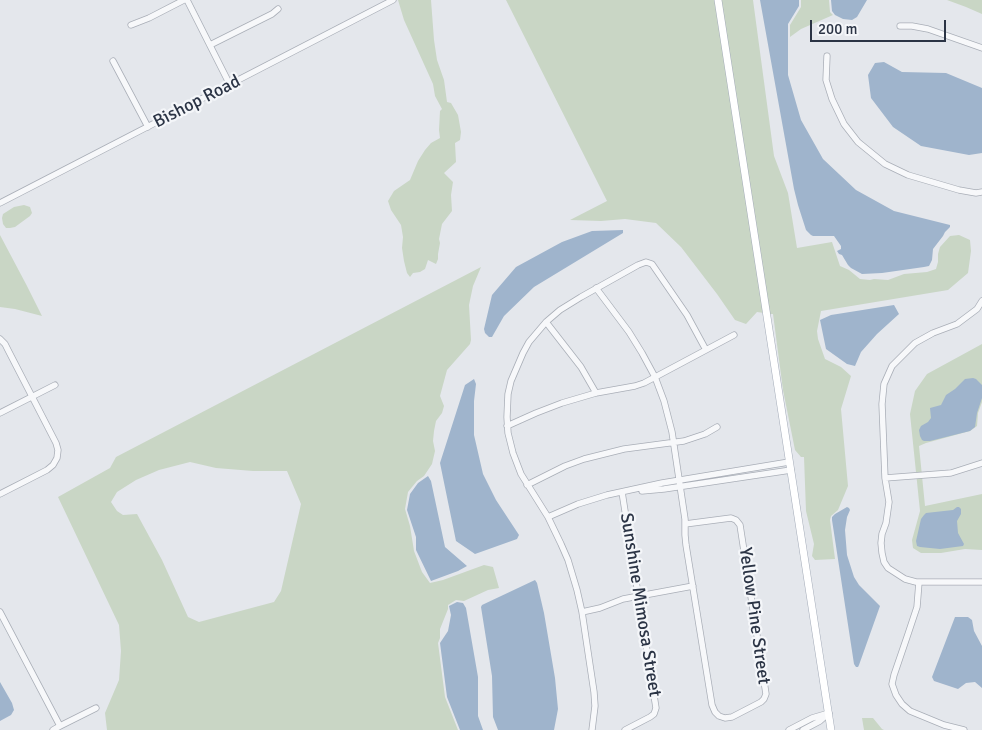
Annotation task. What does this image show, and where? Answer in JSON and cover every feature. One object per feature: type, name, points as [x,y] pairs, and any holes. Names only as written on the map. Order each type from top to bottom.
[{"type":"main road","points":[[718,0],[831,730]]},
{"type":"street","points":[[132,25],[185,0],[230,85]]},
{"type":"street","name":"Bishop Road","points":[[0,203],[393,0]]},
{"type":"street","points":[[210,45],[278,10]]},
{"type":"street","points":[[900,26],[928,28],[982,48]]},
{"type":"street","points":[[827,56],[826,80],[832,100],[844,124],[858,142],[885,164],[908,175],[959,190],[976,193],[982,192]]},
{"type":"street","points":[[113,62],[148,127]]},
{"type":"street","points":[[592,730],[595,706],[594,692],[577,590],[568,560],[548,518],[515,462],[510,443],[507,426],[508,400],[513,374],[529,342],[546,322],[560,310],[596,288],[646,262],[652,264],[687,315],[706,350]]},
{"type":"street","name":"Yellow Pine Street","points":[[596,288],[629,332],[642,353],[655,377],[667,411],[712,705],[719,719],[729,718],[762,701],[766,694],[741,527],[738,521],[731,518],[685,524]]},
{"type":"street","points":[[982,301],[976,309],[957,324],[933,333],[915,343],[892,366],[884,384],[882,404],[889,502],[886,523],[882,534],[884,562],[892,572],[905,579],[919,582],[982,582]]},
{"type":"street","points":[[546,322],[581,367],[596,393]]},
{"type":"street","points":[[507,426],[550,407],[596,393],[635,386],[734,334]]},
{"type":"street","points":[[0,339],[5,344],[58,450],[57,458],[47,470],[0,494]]},
{"type":"street","points":[[0,354],[8,350]]},
{"type":"street","points":[[0,413],[55,385]]},
{"type":"street","points":[[527,484],[565,466],[593,456],[624,449],[684,441],[702,435],[717,427]]},
{"type":"street","points":[[548,518],[586,501],[662,482],[790,462]]},
{"type":"street","points":[[886,478],[951,473],[982,463]]},
{"type":"street","points":[[622,492],[660,490],[791,470]]},
{"type":"street","name":"Sunshine Mimosa Street","points":[[622,492],[656,708],[650,717],[625,730]]},
{"type":"street","points":[[919,582],[917,607],[892,684],[896,695],[910,711],[944,725],[964,730]]},
{"type":"street","points":[[582,612],[600,608],[617,600],[693,586]]},
{"type":"street","points":[[0,612],[60,726]]},
{"type":"street","points":[[53,730],[96,708]]},
{"type":"street","points":[[789,730],[812,718],[829,713]]},
{"type":"street","points":[[803,730],[820,721],[829,713]]},
{"type":"green space","points":[[398,0],[431,0],[437,60],[444,80],[447,102],[451,103],[458,115],[461,132],[460,140],[455,143],[456,162],[444,173],[453,182],[451,195],[452,211],[442,224],[438,259],[436,264],[428,260],[425,269],[413,273],[410,277],[404,261],[401,225],[391,210],[388,201],[394,191],[410,180],[425,150],[431,143],[440,138],[440,111],[442,109],[435,96],[433,84],[404,20]]},
{"type":"green space","points":[[506,0],[715,0],[764,313],[757,312],[746,324],[735,320],[681,247],[656,223],[625,219],[601,221],[570,220],[607,201]]},
{"type":"green space","points":[[720,0],[753,0],[774,156],[788,193],[797,248],[832,242],[840,266],[849,270],[860,279],[888,280],[904,274],[927,272],[936,269],[940,247],[950,236],[959,235],[970,240],[971,251],[968,273],[948,290],[821,311],[817,331],[825,359],[841,367],[851,376],[841,409],[848,486],[838,510],[831,516],[830,520],[835,559],[815,560],[812,556],[814,544],[806,511],[804,457],[801,457],[795,450],[783,390],[773,314],[769,314]]},
{"type":"green space","points":[[801,0],[829,0],[830,12],[833,15],[801,29],[790,37],[790,25],[801,7]]},
{"type":"green space","points":[[947,0],[982,0],[982,14],[966,7]]},
{"type":"green space","points":[[24,205],[30,207],[32,213],[30,216],[15,227],[6,228],[3,224],[3,214],[14,207]]},
{"type":"green space","points":[[0,235],[27,286],[42,316],[0,307]]},
{"type":"green space","points":[[481,267],[473,286],[469,305],[470,344],[447,370],[440,396],[444,406],[442,413],[436,421],[434,431],[435,451],[432,464],[424,476],[408,492],[405,509],[414,551],[422,572],[430,583],[484,565],[493,567],[499,588],[488,590],[464,601],[456,600],[448,605],[440,629],[438,643],[445,697],[458,730],[107,730],[105,713],[119,680],[121,651],[119,625],[58,497],[110,468],[116,457]],"holes":[[[190,462],[216,468],[287,471],[301,504],[281,591],[274,602],[199,622],[188,617],[162,560],[137,514],[123,515],[117,511],[111,502],[117,492],[136,480],[159,470]]]},
{"type":"green space","points":[[982,344],[982,402],[978,413],[977,426],[970,431],[919,446],[925,506],[982,494],[982,550],[965,549],[941,553],[921,553],[913,548],[912,540],[920,511],[910,414],[915,391],[927,374]]},
{"type":"green space","points":[[862,718],[873,718],[884,730],[864,730]]},
{"type":"water","points":[[760,0],[799,0],[799,6],[788,24],[788,75],[801,120],[823,159],[856,190],[894,211],[950,225],[933,249],[932,260],[929,266],[862,274],[851,268],[842,255],[839,254],[837,251],[841,249],[841,246],[834,236],[813,236],[806,230],[794,189]]},
{"type":"water","points":[[831,0],[867,0],[857,17],[852,20],[843,19],[835,15],[832,11]]},
{"type":"water","points":[[884,62],[902,72],[946,73],[982,88],[982,153],[969,155],[921,146],[893,127],[871,98],[868,75],[875,63]]},
{"type":"water","points":[[623,230],[623,233],[534,287],[504,316],[492,337],[485,333],[484,329],[492,295],[516,267],[562,242],[592,231]]},
{"type":"water","points":[[894,305],[899,314],[861,352],[855,366],[847,364],[826,349],[820,320],[831,315]]},
{"type":"water","points":[[973,378],[982,385],[982,398],[975,427],[970,431],[930,441],[922,440],[919,430],[931,418],[930,408],[941,405],[946,395],[965,379]]},
{"type":"water","points":[[474,379],[476,384],[474,435],[483,474],[496,500],[519,535],[517,539],[475,554],[456,541],[440,463],[465,385]]},
{"type":"water","points":[[428,476],[431,481],[445,547],[467,566],[431,581],[416,550],[416,537],[407,510],[410,494],[418,483]]},
{"type":"water","points":[[847,507],[850,510],[845,530],[847,555],[854,577],[859,585],[880,606],[858,667],[854,664],[832,520],[835,514]]},
{"type":"water","points":[[957,507],[961,509],[961,514],[957,521],[958,533],[964,544],[963,546],[940,549],[917,546],[916,541],[921,519],[926,513],[953,510]]},
{"type":"water","points":[[535,580],[544,613],[555,678],[558,709],[554,730],[498,730],[493,717],[492,676],[481,607]]},
{"type":"water","points":[[457,602],[463,603],[466,608],[478,677],[478,716],[483,730],[460,730],[447,697],[440,643],[448,631],[451,615],[449,606]]},
{"type":"water","points":[[955,617],[968,617],[972,620],[974,631],[982,646],[982,688],[975,682],[966,683],[958,689],[934,681],[932,677]]},
{"type":"water","points":[[0,682],[14,710],[11,715],[0,721]]}]
